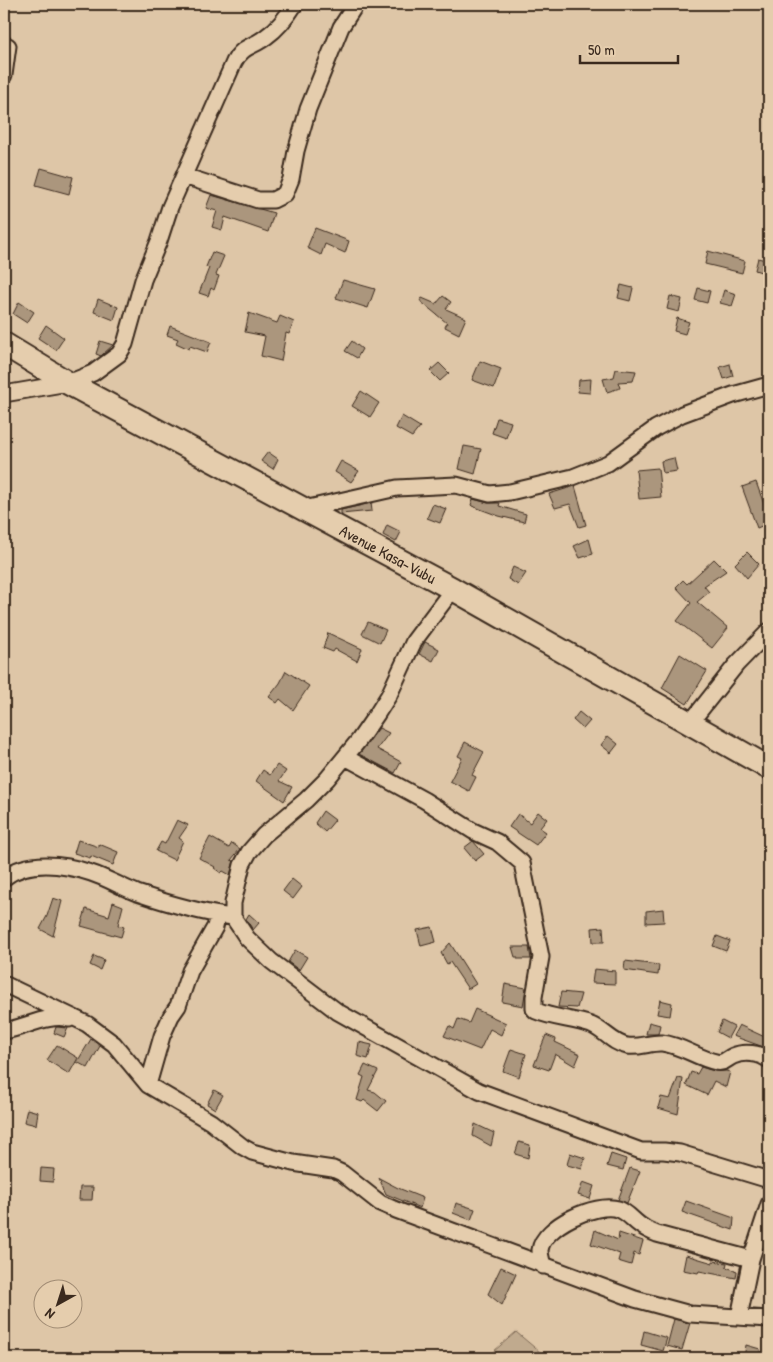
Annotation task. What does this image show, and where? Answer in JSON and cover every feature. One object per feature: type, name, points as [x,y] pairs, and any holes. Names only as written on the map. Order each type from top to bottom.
[{"type":"highway","name":"Avenue Kasa-Vubu","points":[[4,344],[68,383],[453,589],[769,768]]},
{"type":"street","points":[[4,394],[68,383],[93,373],[119,354],[125,344],[143,280],[159,241],[170,206],[238,54],[243,49],[254,45],[273,32],[295,4]]},
{"type":"street","points":[[184,176],[258,200],[273,200],[285,194],[291,179],[296,150],[308,109],[341,27],[356,4]]},
{"type":"street","points":[[4,75],[8,46]]},
{"type":"street","points":[[304,509],[397,488],[456,485],[490,494],[510,492],[573,477],[608,463],[656,428],[682,414],[733,395],[769,385]]},
{"type":"street","points":[[148,1085],[162,1036],[178,1006],[190,970],[212,932],[226,916],[233,903],[242,865],[249,852],[264,835],[306,800],[345,757],[378,714],[389,696],[414,641],[453,589]]},
{"type":"street","points":[[690,723],[736,665],[769,631]]},
{"type":"street","points":[[345,757],[424,800],[473,831],[497,842],[522,863],[542,957],[534,997],[534,1009],[536,1011],[594,1026],[605,1035],[622,1044],[640,1047],[660,1043],[722,1063],[732,1056],[741,1054],[761,1055],[769,1060]]},
{"type":"street","points":[[4,878],[18,868],[58,865],[92,873],[144,895],[226,916],[271,961],[338,1012],[479,1092],[641,1151],[680,1153],[769,1180]]},
{"type":"street","points":[[4,984],[87,1024],[114,1044],[148,1085],[211,1122],[252,1152],[293,1163],[333,1169],[380,1203],[635,1300],[675,1311],[769,1319]]},
{"type":"street","points":[[4,1031],[18,1029],[48,1018],[60,1016],[87,1024]]},
{"type":"street","points":[[739,1317],[751,1259],[769,1204]]},
{"type":"street","points":[[543,1266],[540,1251],[550,1232],[574,1217],[592,1210],[609,1208],[616,1208],[624,1212],[642,1227],[657,1234],[751,1259]]},
{"type":"shaded area","points":[[516,1332],[547,1358],[486,1358]]},
{"type":"building","points":[[41,168],[73,177],[69,194],[36,185]]},
{"type":"building","points":[[211,195],[274,213],[268,232],[225,217],[222,230],[212,227],[217,211],[206,208]]},
{"type":"building","points":[[315,228],[349,241],[345,253],[325,244],[321,255],[307,248]]},
{"type":"building","points":[[708,251],[745,261],[742,273],[705,264]]},
{"type":"building","points":[[212,252],[224,256],[216,275],[219,276],[214,290],[211,288],[208,296],[199,293],[209,268],[206,267]]},
{"type":"building","points":[[758,258],[769,261],[767,274],[755,270]]},
{"type":"building","points":[[343,280],[375,289],[368,308],[336,298]]},
{"type":"building","points":[[621,285],[633,288],[630,301],[618,298]]},
{"type":"building","points":[[698,288],[710,291],[707,303],[695,300]]},
{"type":"building","points":[[724,290],[736,294],[732,306],[720,303]]},
{"type":"building","points":[[443,296],[451,302],[446,309],[466,318],[459,334],[445,327],[447,323],[420,301],[422,298],[436,304]]},
{"type":"building","points":[[670,296],[682,299],[679,312],[667,309]]},
{"type":"building","points":[[98,299],[118,307],[114,320],[94,312]]},
{"type":"building","points":[[19,302],[34,312],[27,323],[13,314]]},
{"type":"building","points":[[249,313],[277,323],[280,316],[294,322],[289,334],[286,333],[281,361],[261,356],[265,336],[245,332]]},
{"type":"building","points":[[677,318],[689,322],[685,334],[674,331]]},
{"type":"building","points":[[46,325],[64,338],[56,350],[38,338]]},
{"type":"building","points":[[170,326],[211,342],[207,352],[190,346],[189,349],[176,343],[178,339],[167,335]]},
{"type":"building","points":[[100,341],[113,345],[101,356],[96,354]]},
{"type":"building","points":[[352,341],[362,349],[357,358],[345,351]]},
{"type":"building","points":[[480,361],[501,369],[494,388],[472,380]]},
{"type":"building","points":[[439,363],[449,373],[440,381],[430,371]]},
{"type":"building","points":[[730,364],[733,376],[724,379],[720,367]]},
{"type":"building","points":[[616,369],[636,371],[633,381],[618,382],[620,388],[607,392],[603,379],[614,377]]},
{"type":"building","points":[[591,379],[590,393],[578,392],[579,380]]},
{"type":"building","points":[[361,391],[379,403],[370,417],[352,406]]},
{"type":"building","points":[[402,416],[420,427],[412,437],[396,428]]},
{"type":"building","points":[[497,418],[511,422],[506,438],[492,433]]},
{"type":"building","points":[[464,446],[481,449],[475,474],[459,469]]},
{"type":"building","points":[[268,452],[278,459],[273,469],[261,461]]},
{"type":"building","points":[[674,458],[677,471],[663,473],[661,461]]},
{"type":"building","points":[[341,461],[359,471],[351,482],[335,472]]},
{"type":"building","points":[[658,468],[661,497],[639,499],[636,470]]},
{"type":"building","points":[[756,482],[769,518],[769,523],[757,528],[742,487]]},
{"type":"building","points":[[575,486],[586,525],[579,527],[570,504],[555,508],[549,494]]},
{"type":"building","points":[[473,499],[488,503],[500,503],[499,506],[526,514],[524,522],[499,516],[472,506]]},
{"type":"building","points":[[371,503],[372,511],[341,514],[341,510]]},
{"type":"building","points":[[433,504],[446,509],[440,523],[427,518]]},
{"type":"building","points":[[387,525],[401,532],[396,542],[383,535]]},
{"type":"building","points":[[589,539],[593,554],[580,558],[574,546]]},
{"type":"building","points":[[747,552],[759,564],[747,578],[735,564]]},
{"type":"building","points":[[714,559],[726,571],[704,586],[709,592],[697,602],[728,628],[712,648],[677,621],[691,603],[676,587],[683,580],[687,584]]},
{"type":"building","points":[[513,567],[526,573],[518,585],[508,579]]},
{"type":"building","points":[[368,622],[386,630],[380,643],[362,634]]},
{"type":"building","points":[[328,633],[362,649],[357,661],[335,649],[333,652],[323,648]]},
{"type":"building","points":[[425,642],[439,649],[433,661],[419,654]]},
{"type":"building","points":[[680,654],[707,671],[687,704],[662,688]]},
{"type":"building","points":[[286,671],[309,686],[293,710],[280,699],[277,703],[269,697],[280,683]]},
{"type":"building","points":[[579,712],[590,721],[583,729],[573,720]]},
{"type":"building","points":[[379,728],[389,733],[377,749],[401,762],[395,773],[359,754]]},
{"type":"building","points":[[608,736],[618,744],[611,753],[601,745]]},
{"type":"building","points":[[465,742],[484,752],[472,775],[476,777],[469,791],[450,781],[462,758],[458,756]]},
{"type":"building","points":[[277,765],[286,771],[279,781],[292,787],[284,801],[256,781],[263,770],[270,775]]},
{"type":"building","points":[[323,811],[335,820],[325,832],[315,823]]},
{"type":"building","points":[[538,812],[547,819],[540,828],[546,832],[536,845],[509,827],[518,814],[530,823]]},
{"type":"building","points":[[177,820],[188,825],[179,838],[183,841],[174,860],[156,851],[161,842],[165,844]]},
{"type":"building","points":[[210,837],[229,848],[232,843],[240,849],[231,860],[234,861],[230,875],[223,871],[221,873],[215,867],[199,858]]},
{"type":"building","points":[[78,840],[99,847],[99,844],[118,852],[113,865],[91,856],[90,858],[74,853]]},
{"type":"building","points":[[473,841],[484,854],[475,861],[464,848]]},
{"type":"building","points":[[292,879],[302,887],[293,899],[283,891]]},
{"type":"building","points":[[53,898],[62,901],[53,936],[40,929]]},
{"type":"building","points":[[113,902],[123,906],[118,925],[124,927],[121,937],[81,926],[86,909],[109,916]]},
{"type":"building","points":[[663,909],[664,922],[646,923],[646,911]]},
{"type":"building","points":[[249,914],[259,923],[253,930],[246,919]]},
{"type":"building","points":[[432,927],[436,942],[421,946],[417,930]]},
{"type":"building","points":[[603,927],[604,942],[593,942],[592,928]]},
{"type":"building","points":[[717,936],[730,941],[726,951],[713,946]]},
{"type":"building","points":[[450,943],[476,984],[468,989],[450,962],[447,964],[441,953]]},
{"type":"building","points":[[512,947],[529,947],[531,959],[517,959]]},
{"type":"building","points":[[295,950],[307,957],[299,970],[288,962]]},
{"type":"building","points":[[94,956],[104,960],[100,970],[90,965]]},
{"type":"building","points":[[625,961],[659,965],[658,975],[624,970]]},
{"type":"building","points":[[594,969],[615,971],[615,984],[592,983]]},
{"type":"building","points":[[505,984],[526,988],[523,1006],[502,1002]]},
{"type":"building","points":[[561,992],[581,994],[577,1008],[558,1007]]},
{"type":"building","points":[[660,1000],[672,1003],[670,1016],[657,1014]]},
{"type":"building","points":[[475,1009],[506,1023],[501,1035],[490,1029],[480,1050],[444,1036],[449,1026],[454,1029],[458,1019],[469,1023]]},
{"type":"building","points":[[722,1021],[734,1027],[728,1038],[717,1032]]},
{"type":"building","points":[[649,1022],[660,1025],[658,1034],[646,1034]]},
{"type":"building","points":[[739,1025],[769,1039],[769,1049],[733,1036]]},
{"type":"building","points":[[56,1027],[68,1028],[64,1037],[54,1033]]},
{"type":"building","points":[[546,1035],[556,1039],[555,1042],[580,1054],[575,1066],[555,1054],[549,1070],[534,1065]]},
{"type":"building","points":[[91,1039],[100,1046],[88,1068],[77,1062]]},
{"type":"building","points":[[359,1042],[372,1045],[368,1059],[357,1056]]},
{"type":"building","points":[[57,1045],[78,1058],[69,1074],[47,1060]]},
{"type":"building","points":[[511,1049],[526,1054],[519,1077],[503,1071]]},
{"type":"building","points":[[365,1065],[378,1071],[368,1090],[375,1092],[386,1101],[378,1111],[364,1100],[362,1102],[357,1100],[364,1077],[360,1075]]},
{"type":"building","points":[[701,1067],[715,1071],[730,1072],[726,1087],[714,1081],[707,1095],[686,1085],[691,1072],[697,1074]]},
{"type":"building","points":[[678,1078],[683,1079],[678,1114],[658,1108],[661,1097],[670,1099]]},
{"type":"building","points":[[214,1090],[223,1095],[215,1109],[207,1104]]},
{"type":"building","points":[[27,1109],[38,1112],[36,1125],[24,1122]]},
{"type":"building","points":[[475,1124],[494,1133],[491,1146],[473,1136]]},
{"type":"building","points":[[519,1142],[530,1145],[528,1158],[515,1154]]},
{"type":"building","points":[[570,1153],[585,1158],[582,1169],[567,1165]]},
{"type":"building","points":[[611,1154],[626,1159],[623,1170],[607,1166]]},
{"type":"building","points":[[41,1168],[54,1169],[53,1182],[40,1181]]},
{"type":"building","points":[[630,1168],[640,1171],[627,1203],[618,1200]]},
{"type":"building","points":[[379,1178],[423,1198],[420,1208],[386,1194]]},
{"type":"building","points":[[583,1182],[594,1186],[590,1199],[578,1195]]},
{"type":"building","points":[[80,1187],[93,1187],[92,1200],[79,1200]]},
{"type":"building","points":[[686,1201],[734,1218],[733,1230],[682,1212]]},
{"type":"building","points":[[456,1203],[475,1209],[471,1220],[453,1213]]},
{"type":"building","points":[[595,1230],[618,1240],[619,1233],[643,1241],[639,1255],[634,1253],[631,1265],[618,1261],[620,1254],[591,1244]]},
{"type":"building","points":[[686,1255],[713,1263],[713,1261],[727,1263],[726,1267],[737,1271],[736,1278],[683,1270]]},
{"type":"building","points":[[501,1267],[516,1274],[502,1305],[488,1294]]},
{"type":"building","points":[[674,1319],[690,1323],[682,1350],[667,1346]]},
{"type":"building","points":[[644,1331],[667,1338],[663,1351],[641,1345]]},
{"type":"building","points":[[746,1345],[760,1349],[760,1358],[744,1358]]}]
